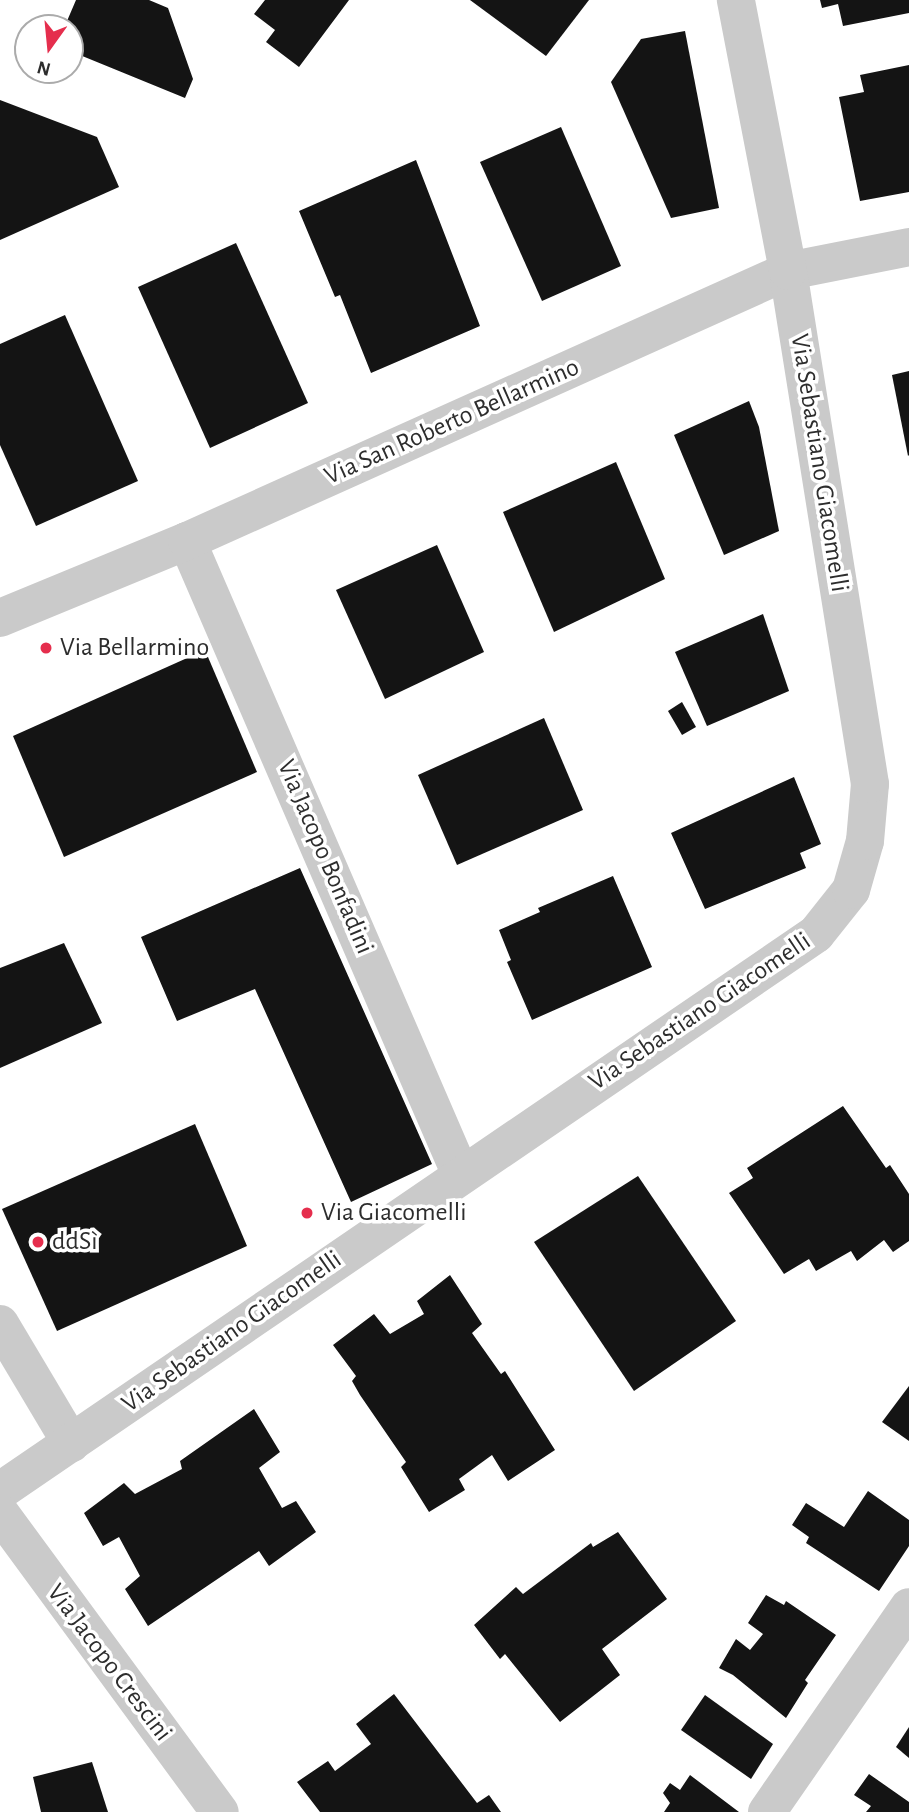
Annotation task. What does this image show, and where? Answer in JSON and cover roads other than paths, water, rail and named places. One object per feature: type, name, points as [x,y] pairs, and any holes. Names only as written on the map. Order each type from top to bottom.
[{"type":"street","name":"Via Sebastiano Giacomelli","points":[[0,1491],[816,934],[851,890],[865,841],[870,784],[788,271],[736,0]]},
{"type":"street","name":"Via San Roberto Bellarmino","points":[[0,618],[187,541],[788,271],[909,247]]},
{"type":"street","name":"Via Jacopo Bonfadini","points":[[187,541],[461,1174]]},
{"type":"street","points":[[0,1324],[71,1443]]},
{"type":"street","name":"Via Jacopo Crescini","points":[[0,1513],[220,1812]]},
{"type":"street","points":[[767,1812],[909,1607]]},
{"type":"place","name":"Via Bellarmino","points":[[46,648]]},
{"type":"place","name":"Via Giacomelli","points":[[307,1213]]},
{"type":"place","name":"ddSì","points":[[38,1242]]}]
